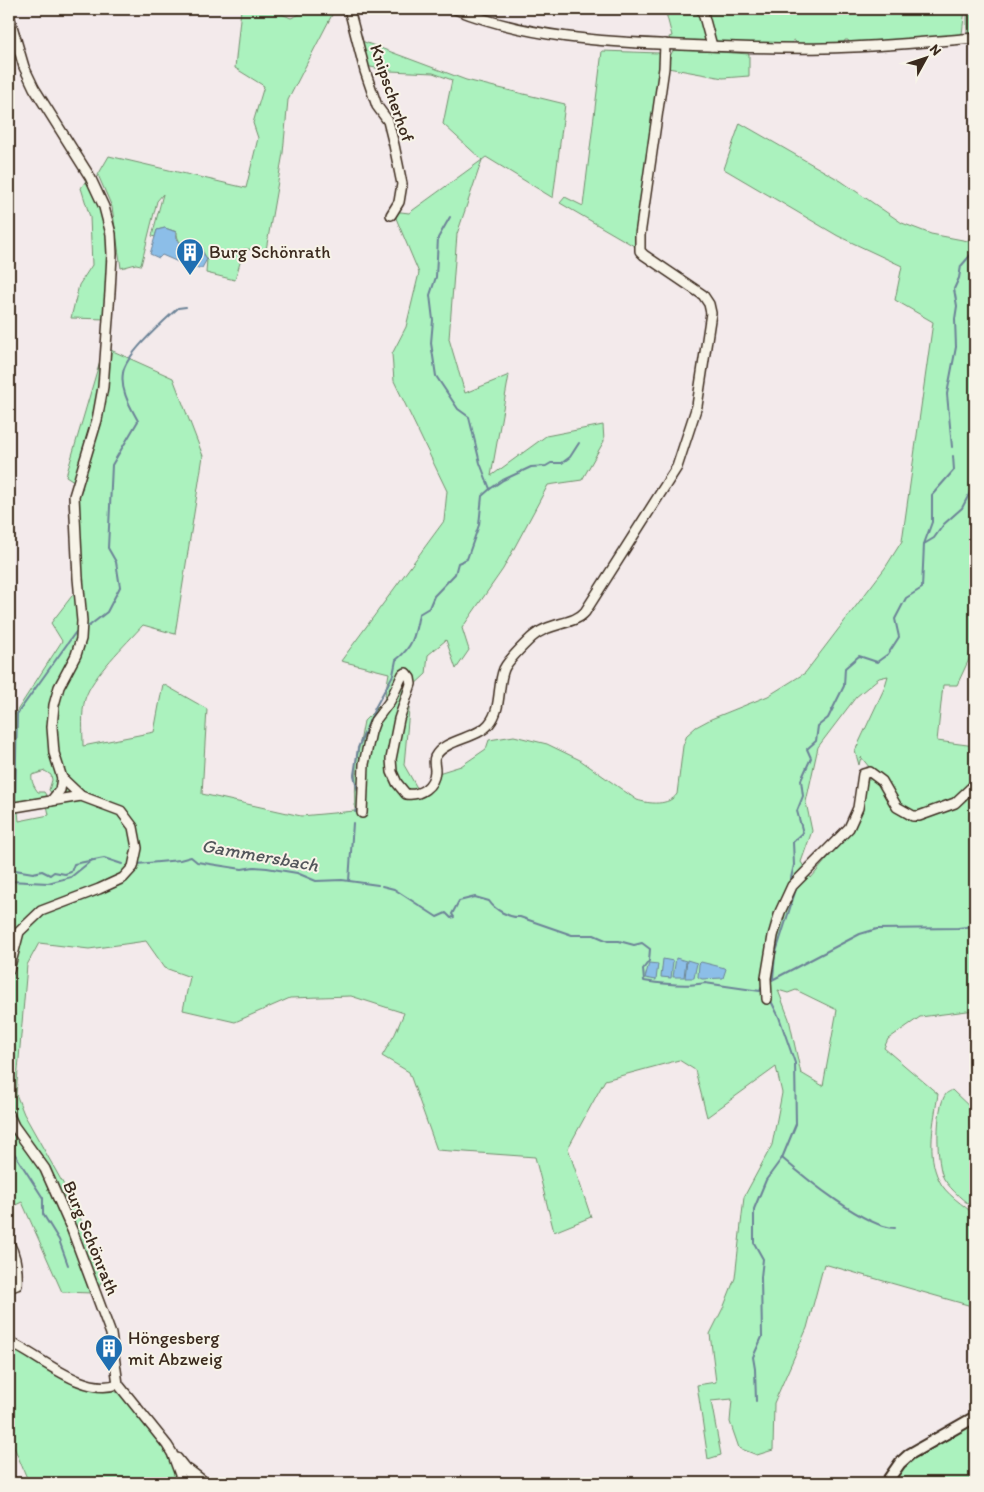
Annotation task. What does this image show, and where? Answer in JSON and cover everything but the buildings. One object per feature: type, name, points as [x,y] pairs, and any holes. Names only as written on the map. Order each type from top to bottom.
[{"type":"main road","points":[[886,1483],[900,1463],[910,1454],[975,1417]]},
{"type":"street","name":"Knipscherhof","points":[[349,9],[365,71],[377,106],[388,121],[402,184],[399,202],[391,215]]},
{"type":"street","points":[[455,9],[498,24],[548,36],[628,43],[824,48],[975,38]]},
{"type":"street","points":[[702,9],[712,46]]},
{"type":"street","points":[[9,16],[24,67],[34,88],[90,177],[104,207],[111,234],[112,254],[103,386],[97,420],[74,496],[82,621],[81,639],[76,655],[59,687],[54,705],[52,727],[54,753],[62,778],[60,790],[50,801]]},
{"type":"street","points":[[362,813],[364,764],[371,732],[375,721],[390,701],[404,674],[406,673],[410,678],[410,684],[393,743],[392,772],[397,783],[406,794],[416,796],[426,789],[435,774],[434,759],[439,750],[489,724],[497,707],[502,676],[508,662],[539,632],[550,626],[576,619],[585,612],[671,479],[681,457],[697,406],[711,313],[707,299],[694,287],[640,251],[640,235],[664,68],[665,44]]},
{"type":"street","points":[[767,998],[766,978],[773,936],[780,912],[792,886],[849,828],[858,808],[864,774],[870,772],[877,776],[897,807],[913,816],[919,816],[955,803],[975,784]]},
{"type":"street","points":[[9,970],[19,932],[41,911],[123,878],[133,867],[137,848],[133,827],[121,811],[81,796],[62,778]]},
{"type":"street","points":[[9,808],[81,796]]},
{"type":"street","name":"Burg Schönrath","points":[[9,1114],[14,1126],[44,1169],[72,1230],[112,1334],[118,1384]]},
{"type":"street","points":[[9,1243],[14,1254],[17,1285],[9,1288]]},
{"type":"street","points":[[9,1342],[76,1380],[93,1385],[114,1386],[118,1384],[172,1453],[194,1475],[206,1483]]},
{"type":"street","points":[[172,1453],[183,1483]]},
{"type":"street","points":[[182,1463],[193,1483]]},
{"type":"green space","points":[[241,9],[270,9],[291,18],[311,9],[335,9],[288,100],[283,153],[266,250],[244,249],[235,280],[206,273],[207,259],[202,250],[181,243],[177,232],[165,228],[157,230],[155,237],[152,236],[163,194],[157,201],[141,265],[136,264],[121,268],[112,207],[98,175],[109,156],[246,188],[258,138],[253,123],[264,86],[235,68]]},
{"type":"green space","points":[[665,9],[699,9],[709,43],[670,42],[669,37],[672,36]]},
{"type":"green space","points":[[703,9],[965,9],[962,34],[960,36],[849,43],[848,40],[845,40],[844,44],[798,45],[793,40],[792,45],[715,42]]},
{"type":"green space","points":[[971,9],[975,9],[975,35],[967,36],[967,16]]},
{"type":"green space","points":[[359,40],[466,80],[565,104],[553,198],[486,157],[482,160],[443,124],[452,80],[433,73],[390,71],[366,66]]},
{"type":"green space","points":[[674,49],[749,54],[749,76],[723,78],[668,68],[670,56]]},
{"type":"green space","points":[[602,51],[659,53],[661,62],[638,234],[634,246],[560,203],[565,197],[583,206]]},
{"type":"green space","points":[[740,123],[841,181],[902,223],[931,234],[968,241],[975,227],[975,657],[971,655],[957,685],[943,685],[937,741],[975,746],[975,780],[952,800],[912,812],[900,805],[861,757],[859,765],[855,751],[884,689],[888,676],[879,678],[856,697],[818,747],[806,802],[812,831],[801,862],[811,878],[852,829],[862,809],[866,783],[871,777],[878,783],[894,811],[910,821],[919,819],[975,789],[975,1010],[920,1017],[888,1039],[884,1048],[938,1094],[932,1137],[933,1159],[935,1170],[942,1185],[950,1195],[975,1215],[975,1307],[824,1264],[807,1328],[774,1403],[773,1450],[757,1455],[739,1448],[730,1422],[732,1399],[711,1401],[721,1455],[708,1459],[697,1385],[716,1382],[710,1334],[735,1278],[744,1197],[772,1145],[782,1093],[776,1067],[707,1117],[695,1070],[679,1060],[605,1080],[568,1148],[591,1217],[554,1232],[535,1157],[437,1150],[409,1072],[382,1056],[395,1034],[404,1013],[351,996],[290,998],[235,1022],[183,1010],[190,977],[165,968],[146,941],[89,949],[39,943],[27,965],[16,1094],[24,1114],[74,1203],[104,1275],[98,1290],[92,1293],[62,1292],[22,1202],[9,1208],[9,723],[62,641],[51,623],[82,583],[78,497],[83,487],[66,476],[104,347],[173,378],[203,456],[175,634],[143,625],[102,670],[85,699],[83,746],[154,732],[163,684],[207,709],[202,794],[301,816],[355,811],[356,764],[364,721],[384,701],[389,673],[341,661],[444,521],[447,491],[394,381],[392,354],[406,327],[419,273],[393,211],[409,213],[482,160],[457,234],[449,339],[465,393],[509,375],[491,476],[546,436],[603,425],[604,441],[582,480],[548,485],[503,569],[462,628],[469,650],[456,669],[446,640],[428,655],[426,674],[411,688],[404,765],[420,793],[435,774],[461,766],[486,749],[489,740],[514,736],[547,744],[580,760],[637,800],[653,803],[669,801],[677,794],[683,746],[687,735],[696,727],[711,719],[768,696],[805,673],[885,568],[902,541],[933,322],[895,300],[902,266],[838,236],[724,169]],"holes":[[[45,771],[51,775],[52,780],[49,790],[53,795],[48,798],[44,792],[38,792],[32,779],[32,775]],[[47,805],[49,815],[19,821],[18,811]],[[778,990],[788,993],[796,990],[837,1010],[823,1086],[801,1074],[789,1019]]]},
{"type":"green space","points":[[87,179],[104,215],[110,251],[106,319],[71,318],[79,285],[92,265],[90,217],[81,188]]},
{"type":"green space","points":[[952,1090],[975,1112],[975,1209],[962,1199],[944,1179],[939,1162],[938,1123],[940,1111],[946,1094]]},
{"type":"green space","points":[[9,1346],[74,1385],[111,1390],[122,1395],[162,1445],[176,1474],[176,1483],[29,1483],[9,1435]]},
{"type":"green space","points":[[975,1424],[975,1483],[893,1483],[905,1464]]},
{"type":"water","points":[[165,228],[176,232],[178,241],[181,243],[201,250],[207,259],[202,268],[192,268],[162,255],[159,258],[150,254],[157,230]]},
{"type":"water","points":[[676,958],[686,961],[684,977],[673,977]]},
{"type":"water","points":[[663,959],[673,961],[671,978],[661,977]]},
{"type":"water","points":[[687,960],[697,963],[694,978],[685,978]]},
{"type":"water","points":[[701,962],[725,968],[723,978],[702,979],[698,977],[699,964]]},
{"type":"water","points":[[649,963],[658,964],[656,980],[645,978]]},
{"type":"waterway","points":[[359,796],[354,775],[358,748],[375,708],[393,675],[396,660],[410,645],[419,614],[429,608],[434,596],[455,574],[458,563],[467,559],[479,525],[482,496],[490,489],[480,463],[469,417],[458,409],[436,376],[431,343],[433,320],[430,295],[436,277],[438,238],[450,217]]},
{"type":"waterway","points":[[952,447],[947,394],[956,347],[955,319],[957,306],[954,289],[959,278],[961,266],[975,250]]},
{"type":"waterway","points":[[89,626],[107,612],[120,587],[116,562],[108,548],[112,465],[138,421],[124,392],[122,379],[125,366],[130,357],[146,339],[178,308],[186,307]]},
{"type":"waterway","points":[[490,489],[503,480],[531,467],[562,463],[570,457],[579,443]]},
{"type":"waterway","points":[[924,544],[932,522],[932,495],[954,470],[953,456]]},
{"type":"waterway","points":[[791,878],[794,865],[793,842],[803,833],[797,811],[803,796],[801,780],[811,758],[807,749],[816,741],[818,726],[828,718],[844,686],[845,668],[859,656],[877,662],[888,654],[899,637],[895,619],[906,598],[922,588],[924,544],[934,538],[944,524],[962,508],[975,483]]},
{"type":"waterway","points":[[15,800],[17,714],[75,633]]},
{"type":"waterway","points":[[355,812],[359,805]]},
{"type":"waterway","points":[[349,881],[353,823]]},
{"type":"waterway","name":"Gammersbach","points":[[137,864],[180,860],[191,857],[197,862],[242,869],[254,867],[297,873],[316,881],[342,880],[378,885]]},
{"type":"waterway","name":"Gammersbach","points":[[9,869],[33,873],[42,871],[50,875],[54,872],[65,874],[71,872],[74,864],[104,858],[122,864]]},
{"type":"waterway","points":[[9,881],[48,883],[71,877],[92,860]]},
{"type":"waterway","name":"Gammersbach","points":[[382,886],[394,889],[437,917],[446,913],[451,918],[454,917],[452,914],[459,901],[475,897],[489,901],[507,915],[520,917],[572,935],[594,935],[608,941],[619,941],[634,945],[642,943],[650,949],[649,961],[643,969],[644,981],[682,985],[705,983],[760,991],[762,986]]},
{"type":"waterway","points":[[773,978],[775,955],[796,889]]},
{"type":"waterway","name":"Gammersbach","points":[[770,981],[860,934],[877,929],[975,926]]},
{"type":"waterway","points":[[756,1401],[753,1357],[762,1337],[761,1277],[763,1259],[754,1243],[754,1209],[766,1180],[782,1158],[796,1124],[795,1063],[779,1017],[771,1001]]},
{"type":"waterway","points":[[9,1146],[43,1198],[43,1214],[59,1240],[68,1265]]},
{"type":"waterway","points":[[782,1158],[852,1211],[883,1226],[895,1228]]},
{"type":"place","name":"Burg Schönrath","points":[[190,276]]},
{"type":"place","name":"Höngesberg mit Abzweig","points":[[109,1372]]}]
